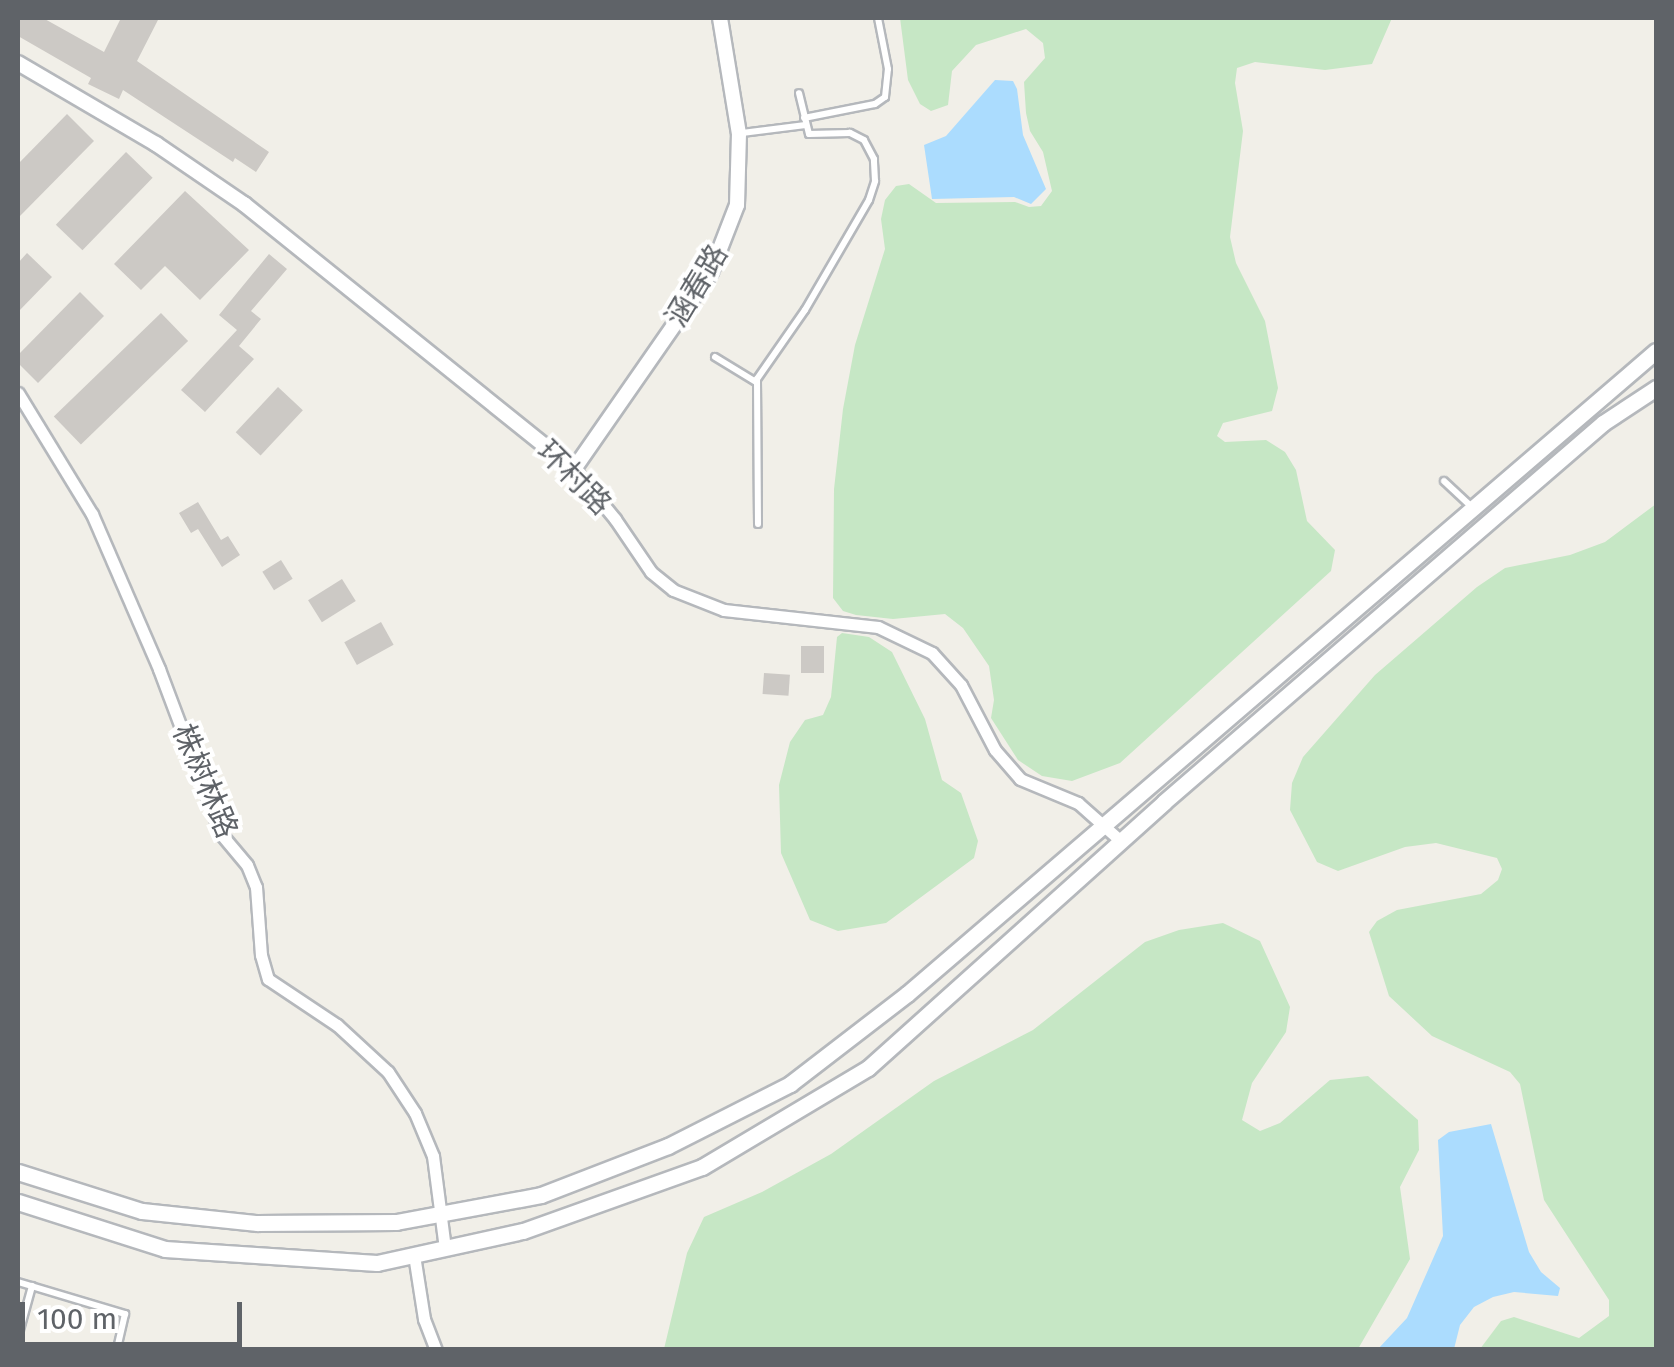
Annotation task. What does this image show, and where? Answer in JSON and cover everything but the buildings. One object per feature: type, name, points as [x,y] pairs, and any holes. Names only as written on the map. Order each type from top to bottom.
[{"type":"main road","points":[[18,1172],[142,1211],[257,1224],[396,1222],[541,1195],[668,1146],[790,1084],[907,994],[1656,352]]},
{"type":"main road","points":[[18,1202],[165,1249],[377,1263],[523,1231],[702,1167],[868,1068],[1121,841],[1603,423],[1656,388]]},
{"type":"street","name":"涵春路","points":[[574,469],[711,272],[737,205],[740,134],[720,18]]},
{"type":"street","name":"环村路","points":[[18,63],[156,144],[244,204],[574,469],[616,519],[650,572],[673,590],[724,610],[878,627],[932,652],[961,685],[995,750],[1020,779],[1078,802],[1106,823],[1121,841]]},
{"type":"street","name":"株树林路","points":[[18,394],[92,514],[159,669],[221,834],[247,865],[256,887],[261,955],[268,979],[337,1024],[388,1072],[415,1113],[432,1156],[445,1248]]},
{"type":"street","points":[[414,1255],[424,1319],[436,1350]]},
{"type":"lane","points":[[740,134],[875,104],[885,97],[888,69],[878,18]]},
{"type":"lane","points":[[758,524],[757,382],[805,310],[875,181],[874,159],[864,140],[850,132],[813,135],[804,121],[799,93]]},
{"type":"lane","points":[[715,357],[757,382]]},
{"type":"lane","points":[[1444,480],[1473,508]]},
{"type":"lane","points":[[18,1282],[125,1314],[117,1350]]},
{"type":"lane","points":[[18,1337],[32,1286]]},
{"type":"green space","points":[[900,18],[1392,18],[1372,64],[1325,70],[1255,62],[1237,68],[1235,83],[1243,131],[1230,237],[1236,263],[1265,321],[1278,388],[1272,411],[1223,423],[1217,436],[1225,442],[1266,440],[1285,452],[1296,470],[1307,521],[1335,550],[1331,571],[1120,763],[1072,781],[1042,776],[1018,760],[991,718],[994,700],[989,666],[963,628],[945,614],[893,619],[856,615],[843,611],[833,598],[834,489],[843,409],[855,345],[885,249],[881,219],[885,200],[896,186],[909,184],[936,203],[1015,202],[1029,207],[1041,206],[1052,191],[1043,152],[1030,131],[1024,82],[1045,58],[1043,43],[1026,29],[976,45],[952,71],[948,105],[931,111],[920,104],[908,80]]},
{"type":"green space","points":[[1656,504],[1656,1349],[1480,1349],[1501,1321],[1514,1317],[1579,1338],[1609,1316],[1609,1300],[1544,1200],[1520,1084],[1510,1072],[1432,1036],[1389,996],[1369,932],[1377,921],[1397,910],[1481,894],[1498,880],[1502,869],[1497,858],[1436,843],[1405,847],[1338,871],[1317,862],[1290,810],[1292,783],[1303,757],[1375,675],[1477,587],[1505,568],[1570,555],[1605,542]]},
{"type":"green space","points":[[842,633],[869,637],[892,652],[925,719],[942,780],[961,793],[978,841],[974,858],[886,923],[838,931],[810,920],[781,853],[779,785],[790,742],[805,720],[823,715],[831,697],[837,637]]},
{"type":"green space","points":[[1223,923],[1260,941],[1290,1007],[1286,1032],[1252,1083],[1242,1120],[1260,1131],[1280,1123],[1330,1080],[1368,1076],[1418,1120],[1419,1150],[1400,1187],[1410,1259],[1358,1349],[664,1349],[687,1253],[704,1217],[762,1192],[831,1154],[934,1081],[1033,1030],[1145,942],[1179,930]]},
{"type":"water","points":[[995,80],[1013,81],[1017,89],[1023,135],[1046,189],[1031,204],[1014,197],[932,199],[924,145],[946,136]]},
{"type":"water","points":[[1491,1124],[1529,1252],[1541,1272],[1560,1288],[1558,1296],[1514,1292],[1493,1297],[1474,1307],[1460,1325],[1454,1349],[1378,1349],[1407,1318],[1443,1236],[1438,1140],[1449,1132]]}]
